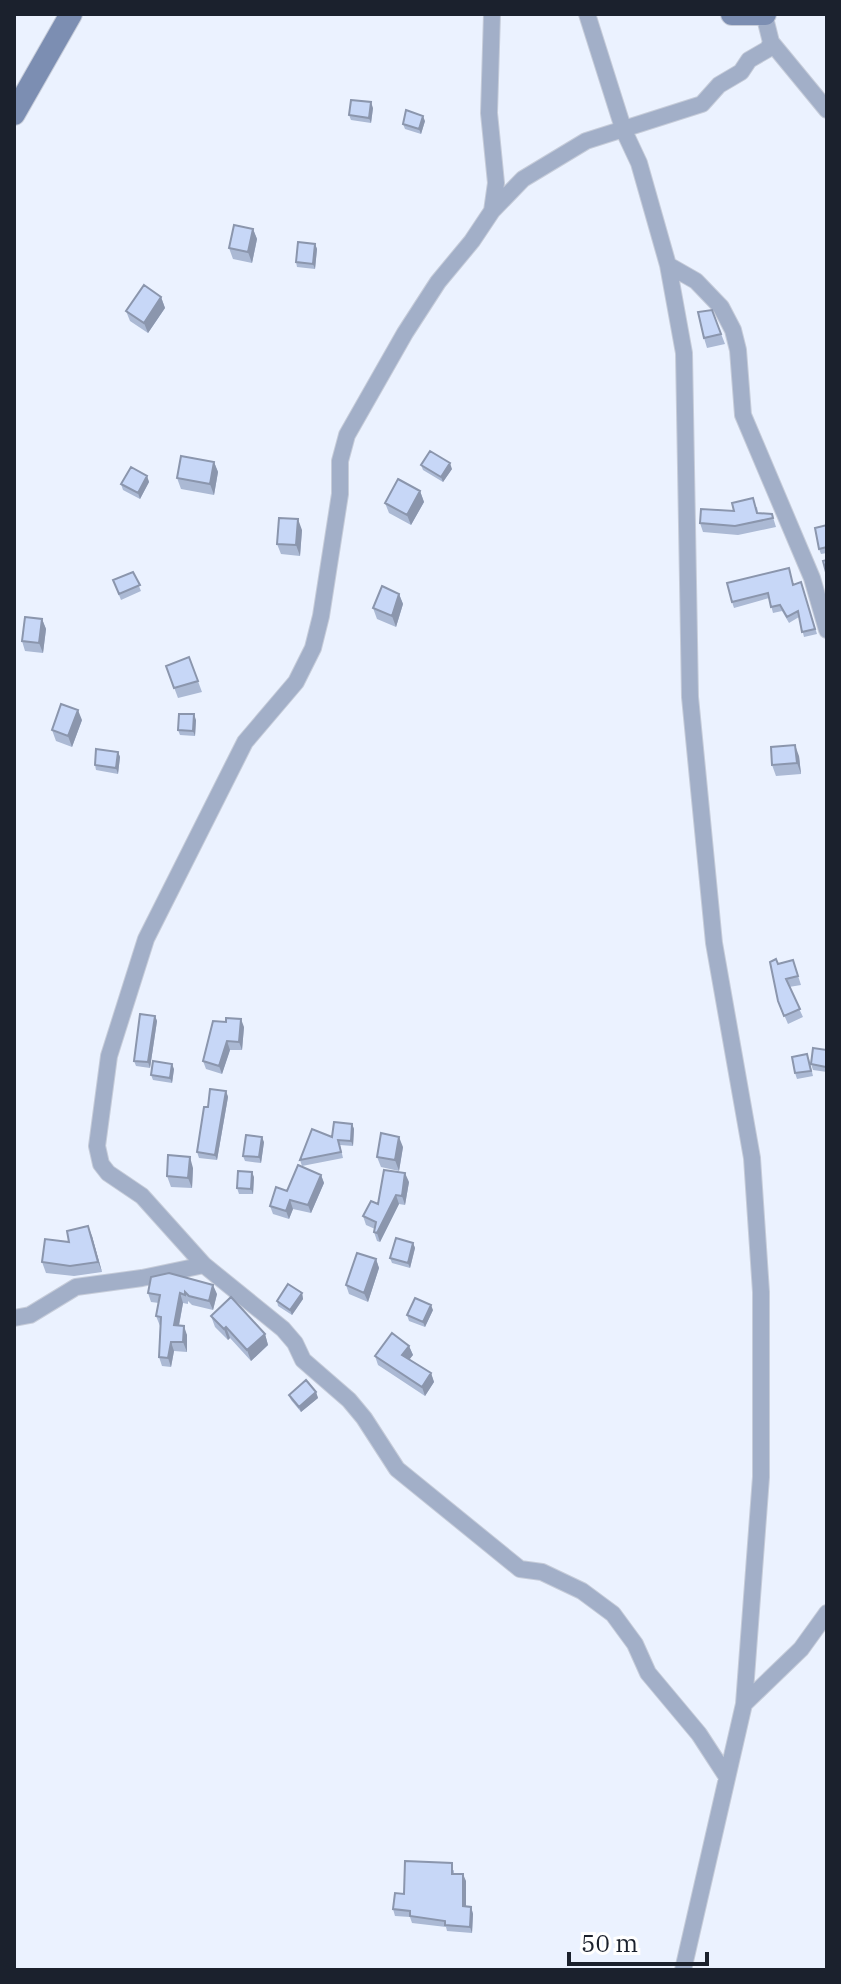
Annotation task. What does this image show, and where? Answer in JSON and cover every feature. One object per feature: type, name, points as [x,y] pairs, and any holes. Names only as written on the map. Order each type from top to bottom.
[{"type":"main road","points":[[14,114],[71,14]]},
{"type":"main road","points":[[732,14],[765,14]]},
{"type":"street","points":[[492,14],[489,113],[496,183],[492,211]]},
{"type":"street","points":[[587,14],[624,131],[639,163],[668,265],[684,353],[690,697],[714,943],[752,1158],[761,1292],[761,1477],[744,1704],[683,1970]]},
{"type":"street","points":[[765,14],[771,42],[827,110]]},
{"type":"street","points":[[727,1777],[699,1734],[648,1673],[635,1644],[613,1614],[582,1591],[542,1572],[520,1569],[397,1469],[349,1400],[303,1360],[295,1343],[283,1329],[204,1265],[142,1196],[108,1173],[101,1164],[97,1146],[109,1056],[146,939],[245,742],[296,682],[313,648],[321,616],[340,494],[340,461],[347,435],[421,308],[492,211],[523,179],[586,141],[702,104],[719,85],[734,78],[749,60],[768,49],[771,42]]},
{"type":"street","points":[[668,265],[696,281],[721,307],[733,330],[738,350],[743,415],[812,578],[827,630]]},
{"type":"street","points":[[14,1318],[30,1315],[76,1287],[204,1265]]},
{"type":"street","points":[[744,1704],[801,1649],[827,1613]]},
{"type":"building","points":[[351,100],[371,102],[369,118],[349,115]]},
{"type":"building","points":[[406,110],[423,116],[419,129],[403,124]]},
{"type":"building","points":[[234,225],[253,229],[248,252],[229,248]]},
{"type":"building","points":[[298,242],[315,244],[313,264],[296,262]]},
{"type":"building","points":[[144,285],[161,297],[144,323],[126,311]]},
{"type":"building","points":[[712,310],[721,334],[704,338],[698,312]]},
{"type":"building","points":[[430,451],[450,463],[441,477],[421,465]]},
{"type":"building","points":[[181,456],[214,462],[210,484],[177,478]]},
{"type":"building","points":[[131,467],[147,476],[138,493],[121,484]]},
{"type":"building","points":[[398,479],[420,491],[407,515],[385,503]]},
{"type":"building","points":[[753,498],[757,513],[772,514],[773,518],[735,526],[700,523],[701,509],[734,511],[732,503]]},
{"type":"building","points":[[279,518],[298,519],[296,545],[277,544]]},
{"type":"building","points":[[827,525],[827,547],[819,549],[815,528]]},
{"type":"building","points":[[789,568],[793,585],[801,582],[815,629],[802,632],[798,611],[787,617],[780,605],[771,607],[768,593],[732,602],[727,583]]},
{"type":"building","points":[[133,572],[140,585],[119,594],[113,580]]},
{"type":"building","points":[[382,586],[399,594],[392,616],[373,608]]},
{"type":"building","points":[[25,617],[42,619],[39,643],[22,641]]},
{"type":"building","points":[[189,657],[198,681],[174,688],[166,666]]},
{"type":"building","points":[[61,704],[78,710],[68,736],[52,730]]},
{"type":"building","points":[[179,714],[194,714],[193,731],[178,730]]},
{"type":"building","points":[[795,745],[797,763],[772,765],[771,747]]},
{"type":"building","points":[[96,749],[118,752],[116,768],[95,765]]},
{"type":"building","points":[[776,959],[778,964],[793,960],[798,976],[786,979],[800,1009],[784,1016],[770,962]]},
{"type":"building","points":[[140,1014],[155,1016],[148,1062],[134,1061]]},
{"type":"building","points":[[226,1018],[241,1019],[239,1042],[227,1041],[219,1066],[203,1061],[213,1021],[226,1022]]},
{"type":"building","points":[[813,1048],[827,1050],[826,1067],[811,1064]]},
{"type":"building","points":[[807,1054],[811,1071],[795,1073],[792,1057]]},
{"type":"building","points":[[153,1061],[172,1064],[170,1078],[151,1075]]},
{"type":"building","points":[[210,1089],[226,1091],[215,1155],[197,1152]]},
{"type":"building","points":[[334,1122],[352,1124],[351,1141],[338,1140],[341,1152],[300,1160],[312,1129],[332,1137]]},
{"type":"building","points":[[381,1133],[399,1137],[395,1160],[377,1157]]},
{"type":"building","points":[[246,1135],[262,1137],[259,1157],[243,1156]]},
{"type":"building","points":[[168,1155],[190,1157],[188,1178],[167,1176]]},
{"type":"building","points":[[298,1165],[321,1175],[308,1205],[290,1200],[286,1211],[270,1206],[276,1187],[287,1191]]},
{"type":"building","points":[[384,1170],[405,1173],[402,1196],[396,1195],[377,1233],[374,1232],[376,1222],[363,1216],[371,1201],[378,1204]]},
{"type":"building","points":[[238,1171],[252,1172],[251,1189],[237,1188]]},
{"type":"building","points":[[88,1226],[98,1262],[70,1266],[42,1262],[45,1239],[69,1242],[67,1231]]},
{"type":"building","points":[[396,1238],[413,1243],[408,1263],[390,1258]]},
{"type":"building","points":[[357,1253],[376,1259],[364,1293],[346,1285]]},
{"type":"building","points":[[169,1273],[213,1285],[209,1301],[180,1293],[174,1325],[184,1326],[183,1342],[171,1342],[168,1358],[159,1357],[161,1317],[156,1316],[160,1295],[148,1293],[151,1277]]},
{"type":"building","points":[[288,1284],[302,1293],[290,1310],[277,1301]]},
{"type":"building","points":[[231,1297],[265,1334],[247,1350],[211,1316]]},
{"type":"building","points":[[415,1298],[431,1305],[423,1322],[407,1315]]},
{"type":"building","points":[[392,1333],[409,1346],[402,1355],[431,1373],[422,1387],[375,1356]]},
{"type":"building","points":[[306,1380],[316,1392],[299,1407],[289,1395]]},
{"type":"building","points":[[405,1861],[452,1863],[452,1874],[463,1874],[463,1906],[471,1907],[470,1927],[445,1925],[445,1921],[410,1916],[410,1911],[393,1909],[395,1893],[404,1894]]}]
